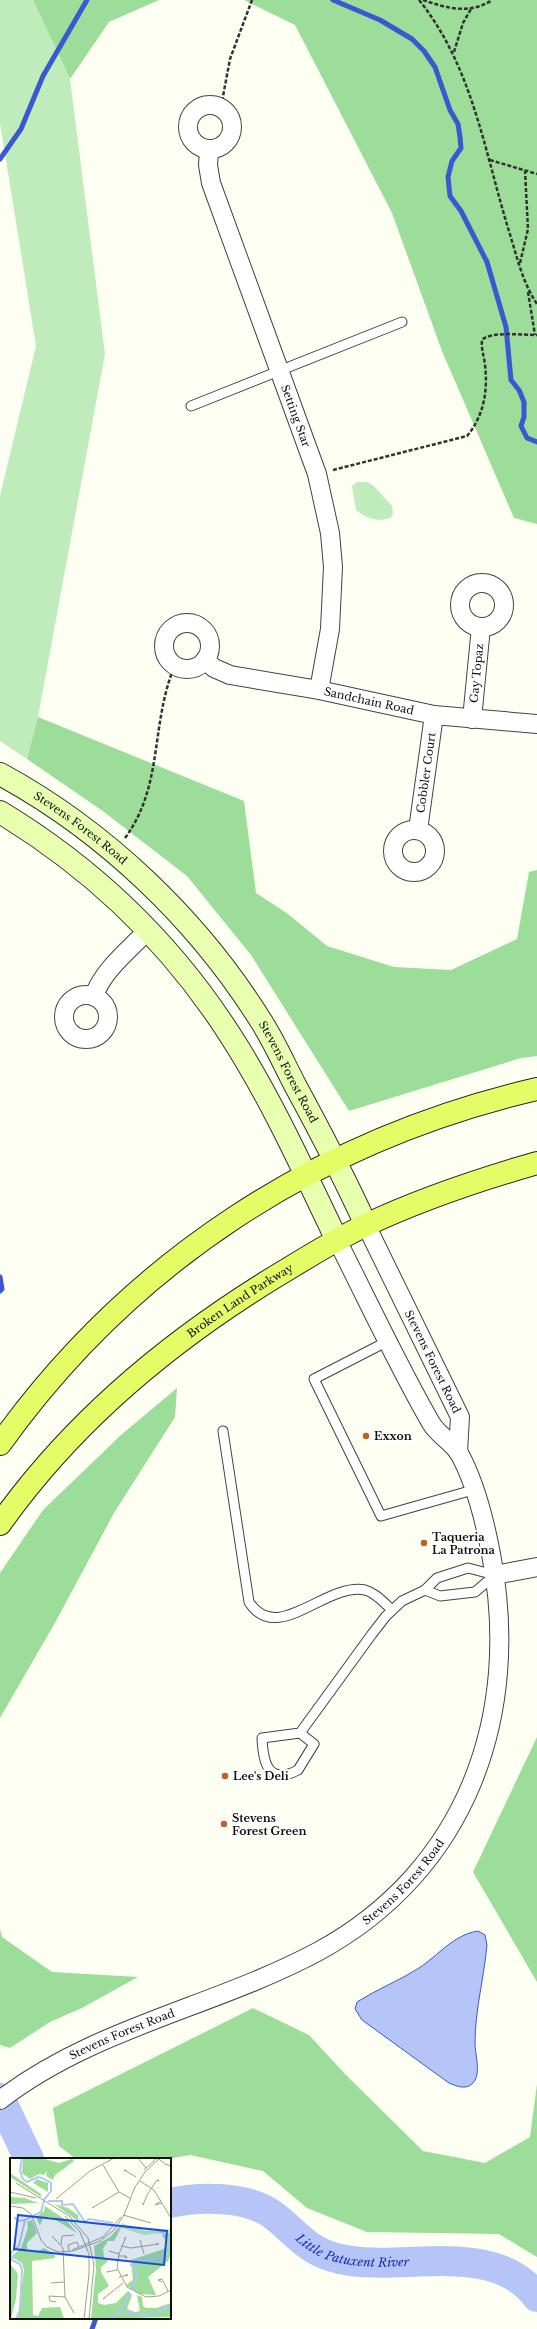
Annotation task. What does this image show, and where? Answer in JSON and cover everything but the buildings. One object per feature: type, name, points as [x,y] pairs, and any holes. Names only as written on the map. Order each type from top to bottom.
[{"type":"main road","points":[[0,1444],[48,1382],[89,1336],[138,1290],[190,1248],[239,1213],[305,1174],[335,1159],[420,1124],[537,1089]]},
{"type":"main road","name":"Broken Land Parkway","points":[[0,1524],[48,1464],[88,1420],[168,1349],[217,1313],[337,1240],[366,1225],[439,1194],[537,1164]]},
{"type":"street","points":[[212,104],[221,107],[232,120],[233,128],[225,144],[218,148],[209,150],[201,148],[193,142],[188,130],[190,117],[195,110],[203,105],[212,104]]},
{"type":"street","name":"Setting Star","points":[[209,150],[208,165],[211,183],[317,474],[330,533],[333,567],[330,629],[319,690]]},
{"type":"street","points":[[186,622],[195,624],[204,630],[209,639],[210,651],[205,660],[192,668],[175,665],[169,660],[165,651],[165,640],[169,632],[176,626],[186,622]]},
{"type":"street","name":"Gay Topaz","points":[[472,719],[481,627]]},
{"type":"street","name":"Sandchain Road","points":[[205,660],[214,668],[230,675],[319,690],[434,715],[537,724]]},
{"type":"street","name":"Cobbler Court","points":[[418,830],[434,715]]},
{"type":"street","name":"Stevens Forest Road","points":[[0,774],[73,821],[113,852],[171,907],[225,970],[261,1021],[335,1159],[460,1417],[458,1452]]},
{"type":"street","name":"Stevens Forest Road","points":[[0,812],[52,844],[115,896],[148,930],[198,987],[233,1038],[263,1091],[388,1342],[433,1427],[458,1452],[473,1490],[488,1538],[495,1576],[500,1645],[495,1704],[490,1730],[473,1780],[448,1831],[410,1880],[388,1902],[366,1920],[317,1952],[274,1972],[91,2045],[24,2082],[0,2100]]},
{"type":"street","points":[[94,996],[98,984],[148,930]]},
{"type":"street","points":[[495,1576],[537,1567]]},
{"type":"lane","points":[[191,406],[402,322]]},
{"type":"lane","points":[[388,1342],[314,1379],[381,1516],[473,1490]]},
{"type":"lane","points":[[223,1430],[249,1602],[254,1609],[269,1618],[278,1619],[330,1595],[352,1590],[365,1590],[374,1594],[392,1610]]},
{"type":"lane","points":[[300,1733],[314,1744],[298,1770],[284,1774],[277,1774],[270,1771],[264,1760],[262,1738],[300,1733],[372,1634],[392,1610],[402,1601],[425,1590],[438,1578],[468,1568],[495,1576]]},
{"type":"lane","points":[[425,1590],[440,1596],[475,1592],[495,1576]]},
{"type":"path","points":[[221,107],[230,59],[252,0]]},
{"type":"path","points":[[317,474],[468,436],[475,426],[485,394],[486,374],[482,340],[485,337],[493,335],[536,335],[528,291],[478,119],[454,53],[437,23],[419,0]]},
{"type":"path","points":[[423,0],[458,9],[471,8],[492,0]]},
{"type":"path","points":[[454,53],[463,23],[471,8]]},
{"type":"path","points":[[490,160],[537,174]]},
{"type":"path","points":[[520,265],[528,229],[524,171]]},
{"type":"path","points":[[528,291],[537,304]]},
{"type":"path","points":[[113,852],[136,823],[150,786],[161,714],[168,682],[175,665]]},
{"type":"green space","points":[[0,0],[33,0],[70,79],[105,354],[38,717],[27,759],[0,741],[0,496],[36,346],[0,123]]},
{"type":"green space","points":[[33,0],[159,0],[109,22],[70,79]]},
{"type":"green space","points":[[244,0],[537,0],[537,524],[514,518],[442,351],[392,213],[295,25]]},
{"type":"green space","points":[[357,482],[367,482],[374,486],[392,506],[393,513],[391,518],[376,520],[364,516],[356,510],[352,486]]},
{"type":"green space","points":[[38,717],[244,801],[256,893],[288,914],[327,946],[394,967],[451,970],[517,939],[529,872],[537,870],[537,1056],[521,1058],[349,1111],[251,955],[187,876],[104,812],[27,759]]},
{"type":"green space","points":[[177,1388],[175,1417],[114,1513],[56,1621],[0,1718],[0,1573],[43,1510],[121,1435]]},
{"type":"green space","points":[[537,1737],[537,1982],[473,1872]]},
{"type":"green space","points":[[0,1929],[2,1937],[52,1972],[138,1977],[82,2008],[50,2022],[10,2048],[0,2045]]},
{"type":"green space","points":[[253,2008],[309,2035],[346,2075],[423,2151],[485,2163],[530,2137],[537,2084],[537,2257],[499,2234],[367,2232],[307,2208],[263,2171],[190,2155],[171,2158],[75,2158],[59,2146],[53,2108]]},
{"type":"water","points":[[478,1931],[485,1935],[487,1945],[475,2031],[477,2075],[472,2084],[466,2087],[460,2087],[449,2083],[362,2020],[355,2009],[357,2002],[419,1968],[454,1941],[469,1933]]},
{"type":"waterway","points":[[0,159],[21,129],[43,76],[87,0]]},
{"type":"waterway","points":[[333,0],[380,20],[412,39],[424,51],[435,67],[450,110],[458,124],[460,137],[461,148],[452,161],[448,177],[450,196],[461,211],[487,262],[506,327],[511,380],[519,390],[524,402],[524,417],[521,426],[527,438],[537,442]]},
{"type":"waterway","points":[[0,1277],[2,1289],[0,1291]]},
{"type":"waterway","name":"Little Patuxent River","points":[[0,2098],[29,2158]]},
{"type":"waterway","name":"Little Patuxent River","points":[[171,2203],[195,2199],[223,2199],[250,2204],[273,2215],[311,2247],[329,2256],[364,2262],[391,2263],[445,2261],[472,2263],[496,2268],[518,2279],[537,2297]]},
{"type":"waterway","points":[[92,2329],[96,2319]]},
{"type":"place","name":"Exxon","points":[[366,1436]]},
{"type":"place","name":"Taqueria La Patrona","points":[[424,1543]]},
{"type":"place","name":"Lee's Deli","points":[[225,1776]]},
{"type":"place","name":"Stevens Forest Green","points":[[224,1824]]}]
